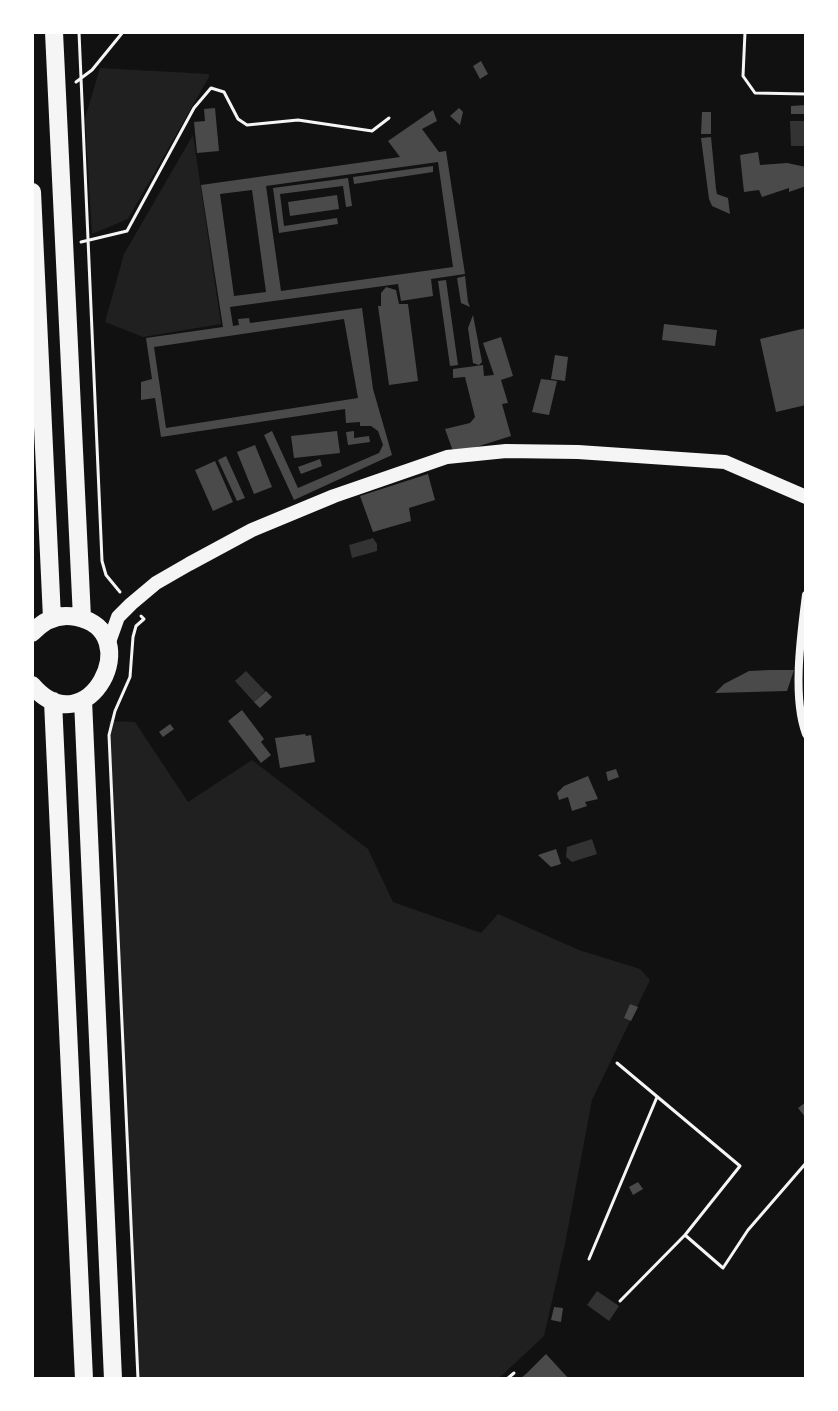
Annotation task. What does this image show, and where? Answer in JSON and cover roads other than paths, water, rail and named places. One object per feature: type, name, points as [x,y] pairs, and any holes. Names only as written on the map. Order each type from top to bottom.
[{"type":"main road","points":[[54,32],[82,618]]},
{"type":"main road","points":[[32,192],[38,435],[52,618]]},
{"type":"main road","points":[[32,633],[52,618],[82,618],[102,634],[110,658],[103,683],[83,700],[68,703],[53,701],[32,685]]},
{"type":"main road","points":[[83,700],[113,1379]]},
{"type":"main road","points":[[53,701],[84,1379]]},
{"type":"street","points":[[108,645],[118,617],[156,583],[252,530],[334,496],[447,457],[506,451],[578,452],[725,462],[806,497]]},
{"type":"street","points":[[806,595],[800,680],[800,719],[806,734]]}]
